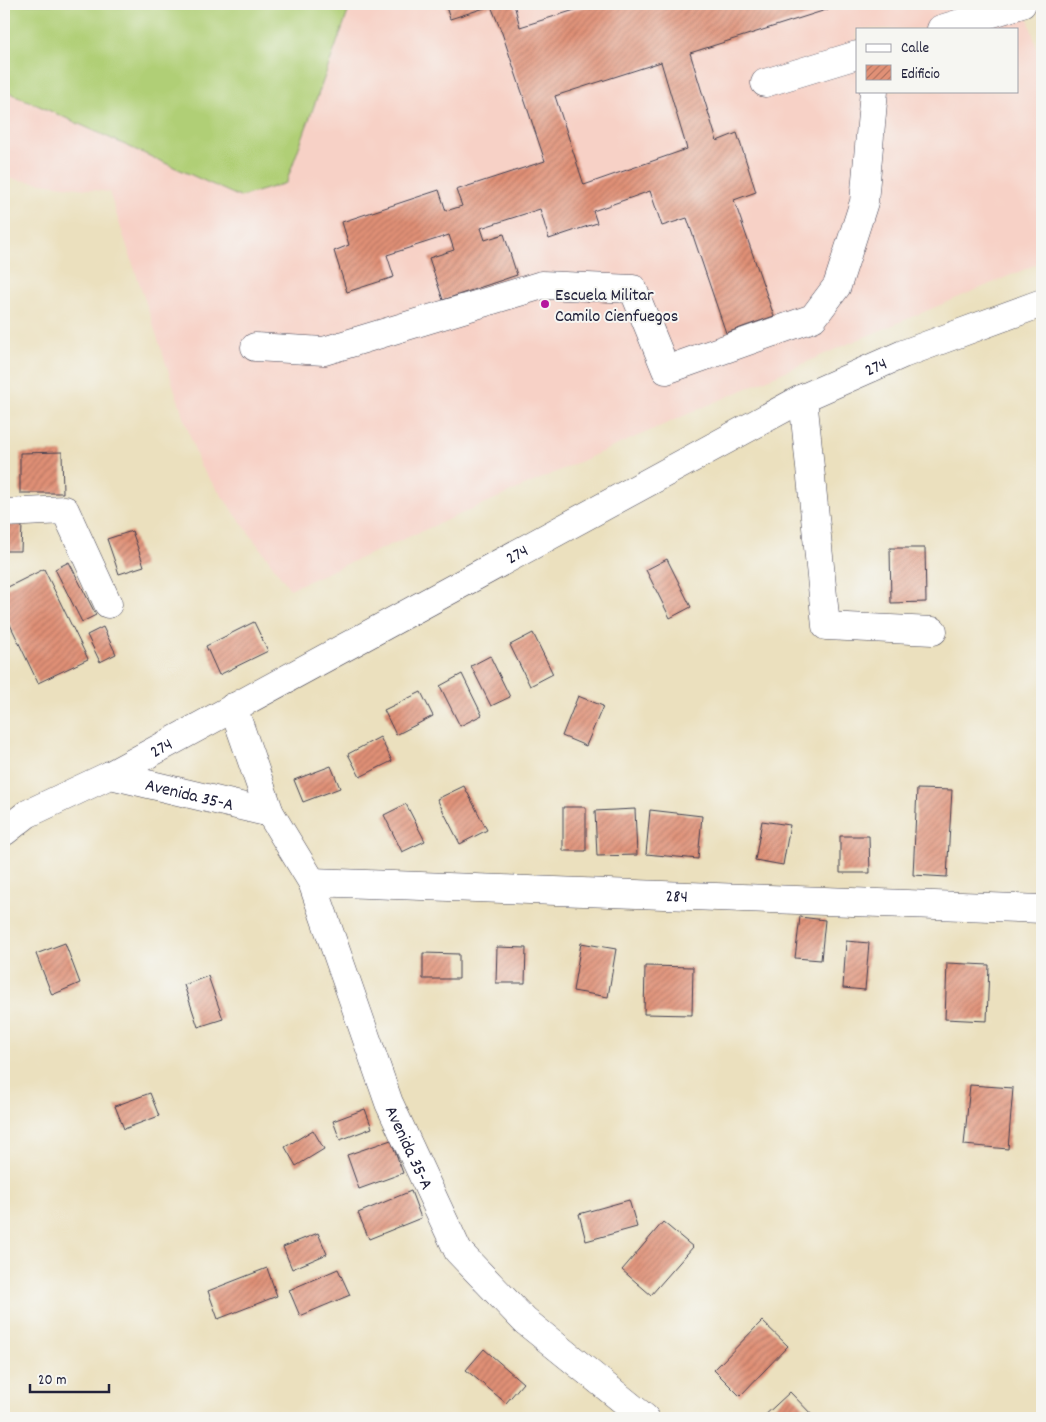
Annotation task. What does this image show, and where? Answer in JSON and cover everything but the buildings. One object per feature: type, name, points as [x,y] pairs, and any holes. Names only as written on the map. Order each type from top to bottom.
[{"type":"street","points":[[944,28],[1022,4]]},
{"type":"street","points":[[765,83],[856,55]]},
{"type":"street","points":[[255,347],[324,351],[542,285],[633,289],[666,370],[813,318],[837,286],[864,202],[874,92]]},
{"type":"street","name":"274","points":[[4,832],[16,818],[110,775],[803,398],[903,354],[1042,303]]},
{"type":"street","points":[[803,398],[826,626],[933,631]]},
{"type":"street","points":[[4,513],[66,510],[108,604]]},
{"type":"street","name":"Avenida 35-A","points":[[233,707],[270,813],[312,882],[389,1103],[458,1251],[525,1321],[645,1418]]},
{"type":"street","name":"Avenida 35-A","points":[[110,775],[270,813]]},
{"type":"street","name":"284","points":[[312,882],[1042,909]]},
{"type":"shaded area","name":"Escuela Militar Camilo Cienfuegos","points":[[4,4],[1024,4],[1042,66],[1042,262],[836,349],[290,589],[200,466],[109,192],[4,178]]},
{"type":"green space","points":[[4,4],[351,4],[286,183],[240,197],[4,90]]},
{"type":"place","name":"Escuela Militar Camilo Cienfuegos","points":[[545,304]]}]
